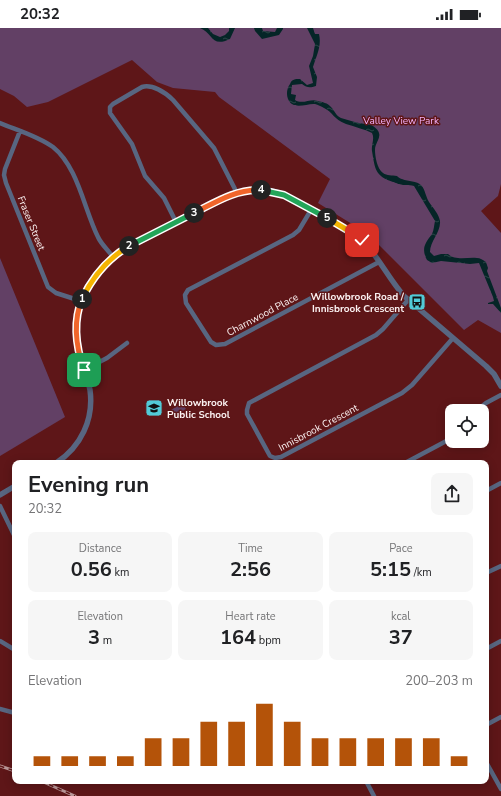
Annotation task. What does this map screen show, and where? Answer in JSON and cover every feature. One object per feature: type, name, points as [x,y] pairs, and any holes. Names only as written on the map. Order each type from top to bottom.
[{"type":"street","points":[[176,222],[164,198],[145,176],[132,144],[110,112],[110,107],[113,104],[142,87],[152,87],[173,100],[214,148],[237,193]]},
{"type":"street","points":[[0,123],[49,144],[63,157],[72,174],[98,237],[113,257]]},
{"type":"street","name":"Fraser Street","points":[[20,131],[5,169],[4,175],[6,183],[48,287],[56,293],[81,301]]},
{"type":"street","points":[[60,460],[73,449],[82,436],[90,409],[88,382],[80,357],[77,340],[78,317],[81,301],[95,275],[113,257],[130,246],[222,198],[237,193],[254,190],[272,191],[284,195],[356,235],[368,246],[394,285],[408,300],[486,366],[494,374],[501,386]]},
{"type":"street","name":"Charnwood Place","points":[[311,210],[299,230],[293,235],[188,290],[185,295],[186,303],[211,342],[216,345],[225,344],[379,262]]},
{"type":"street","name":"Innisbrook Crescent","points":[[408,300],[376,335],[249,403],[246,410],[248,416],[270,456],[275,458],[281,457],[406,391],[453,338]]},
{"type":"street","points":[[84,370],[108,358],[127,343]]},
{"type":"street","points":[[485,404],[501,395]]},
{"type":"street","points":[[411,460],[445,442]]},
{"type":"street","points":[[489,490],[501,484]]},
{"type":"street","points":[[0,495],[12,488]]},
{"type":"street","points":[[0,506],[12,531]]},
{"type":"street","points":[[489,572],[501,566]]},
{"type":"street","points":[[0,641],[12,648]]},
{"type":"street","points":[[489,648],[501,642]]},
{"type":"street","points":[[0,709],[12,713]]},
{"type":"street","points":[[489,723],[501,717]]},
{"type":"street","points":[[489,768],[501,790]]},
{"type":"street","points":[[368,784],[374,796]]},
{"type":"green space","name":"Valley View Park","points":[[0,28],[501,28],[501,184],[498,196],[481,211],[501,233],[501,333],[478,320],[464,330],[368,234],[318,203],[330,179],[219,97],[215,92],[173,88],[157,82],[132,60],[48,102],[27,107],[14,96],[0,89]]},
{"type":"green space","points":[[0,258],[65,417],[0,456]]},
{"type":"green space","points":[[182,403],[186,409],[174,416],[171,410]]},
{"type":"water","points":[[200,28],[208,28],[213,34],[220,37],[229,31],[229,28],[235,28],[230,39],[219,42]]},
{"type":"water","points":[[254,28],[262,28],[263,31],[275,32],[277,28],[283,29],[279,35],[262,39]]},
{"type":"water","points":[[307,28],[313,28],[315,34],[319,34],[320,38],[313,67],[317,77],[316,86],[309,87],[302,84],[292,85],[291,94],[296,95],[295,100],[301,102],[315,100],[325,103],[330,106],[341,118],[371,125],[377,129],[379,132],[379,138],[375,147],[375,153],[379,169],[386,175],[397,176],[407,181],[420,184],[429,202],[436,211],[440,225],[430,248],[430,252],[434,256],[448,254],[458,258],[478,258],[486,262],[488,268],[487,271],[501,308],[501,313],[493,304],[488,304],[494,301],[479,263],[470,264],[441,261],[432,263],[427,260],[424,249],[427,240],[433,232],[435,221],[414,186],[398,184],[387,180],[379,174],[375,167],[373,157],[372,133],[342,122],[318,105],[312,104],[297,106],[290,103],[287,97],[287,91],[293,80],[300,79],[307,85],[313,83],[309,66],[313,56],[315,44]]},
{"type":"railway","points":[[0,766],[12,770]]},
{"type":"railway","points":[[48,784],[75,796]]},
{"type":"place","name":"Willowbrook Road / Innisbrook Crescent","points":[[417,302]]},
{"type":"place","name":"Willowbrook Public School","points":[[154,408]]},
{"type":"route","points":[[84,370],[77,340],[78,317],[81,301],[91,281],[99,270],[124,249],[227,196],[242,191],[272,191],[295,200],[356,235],[362,240]]}]
